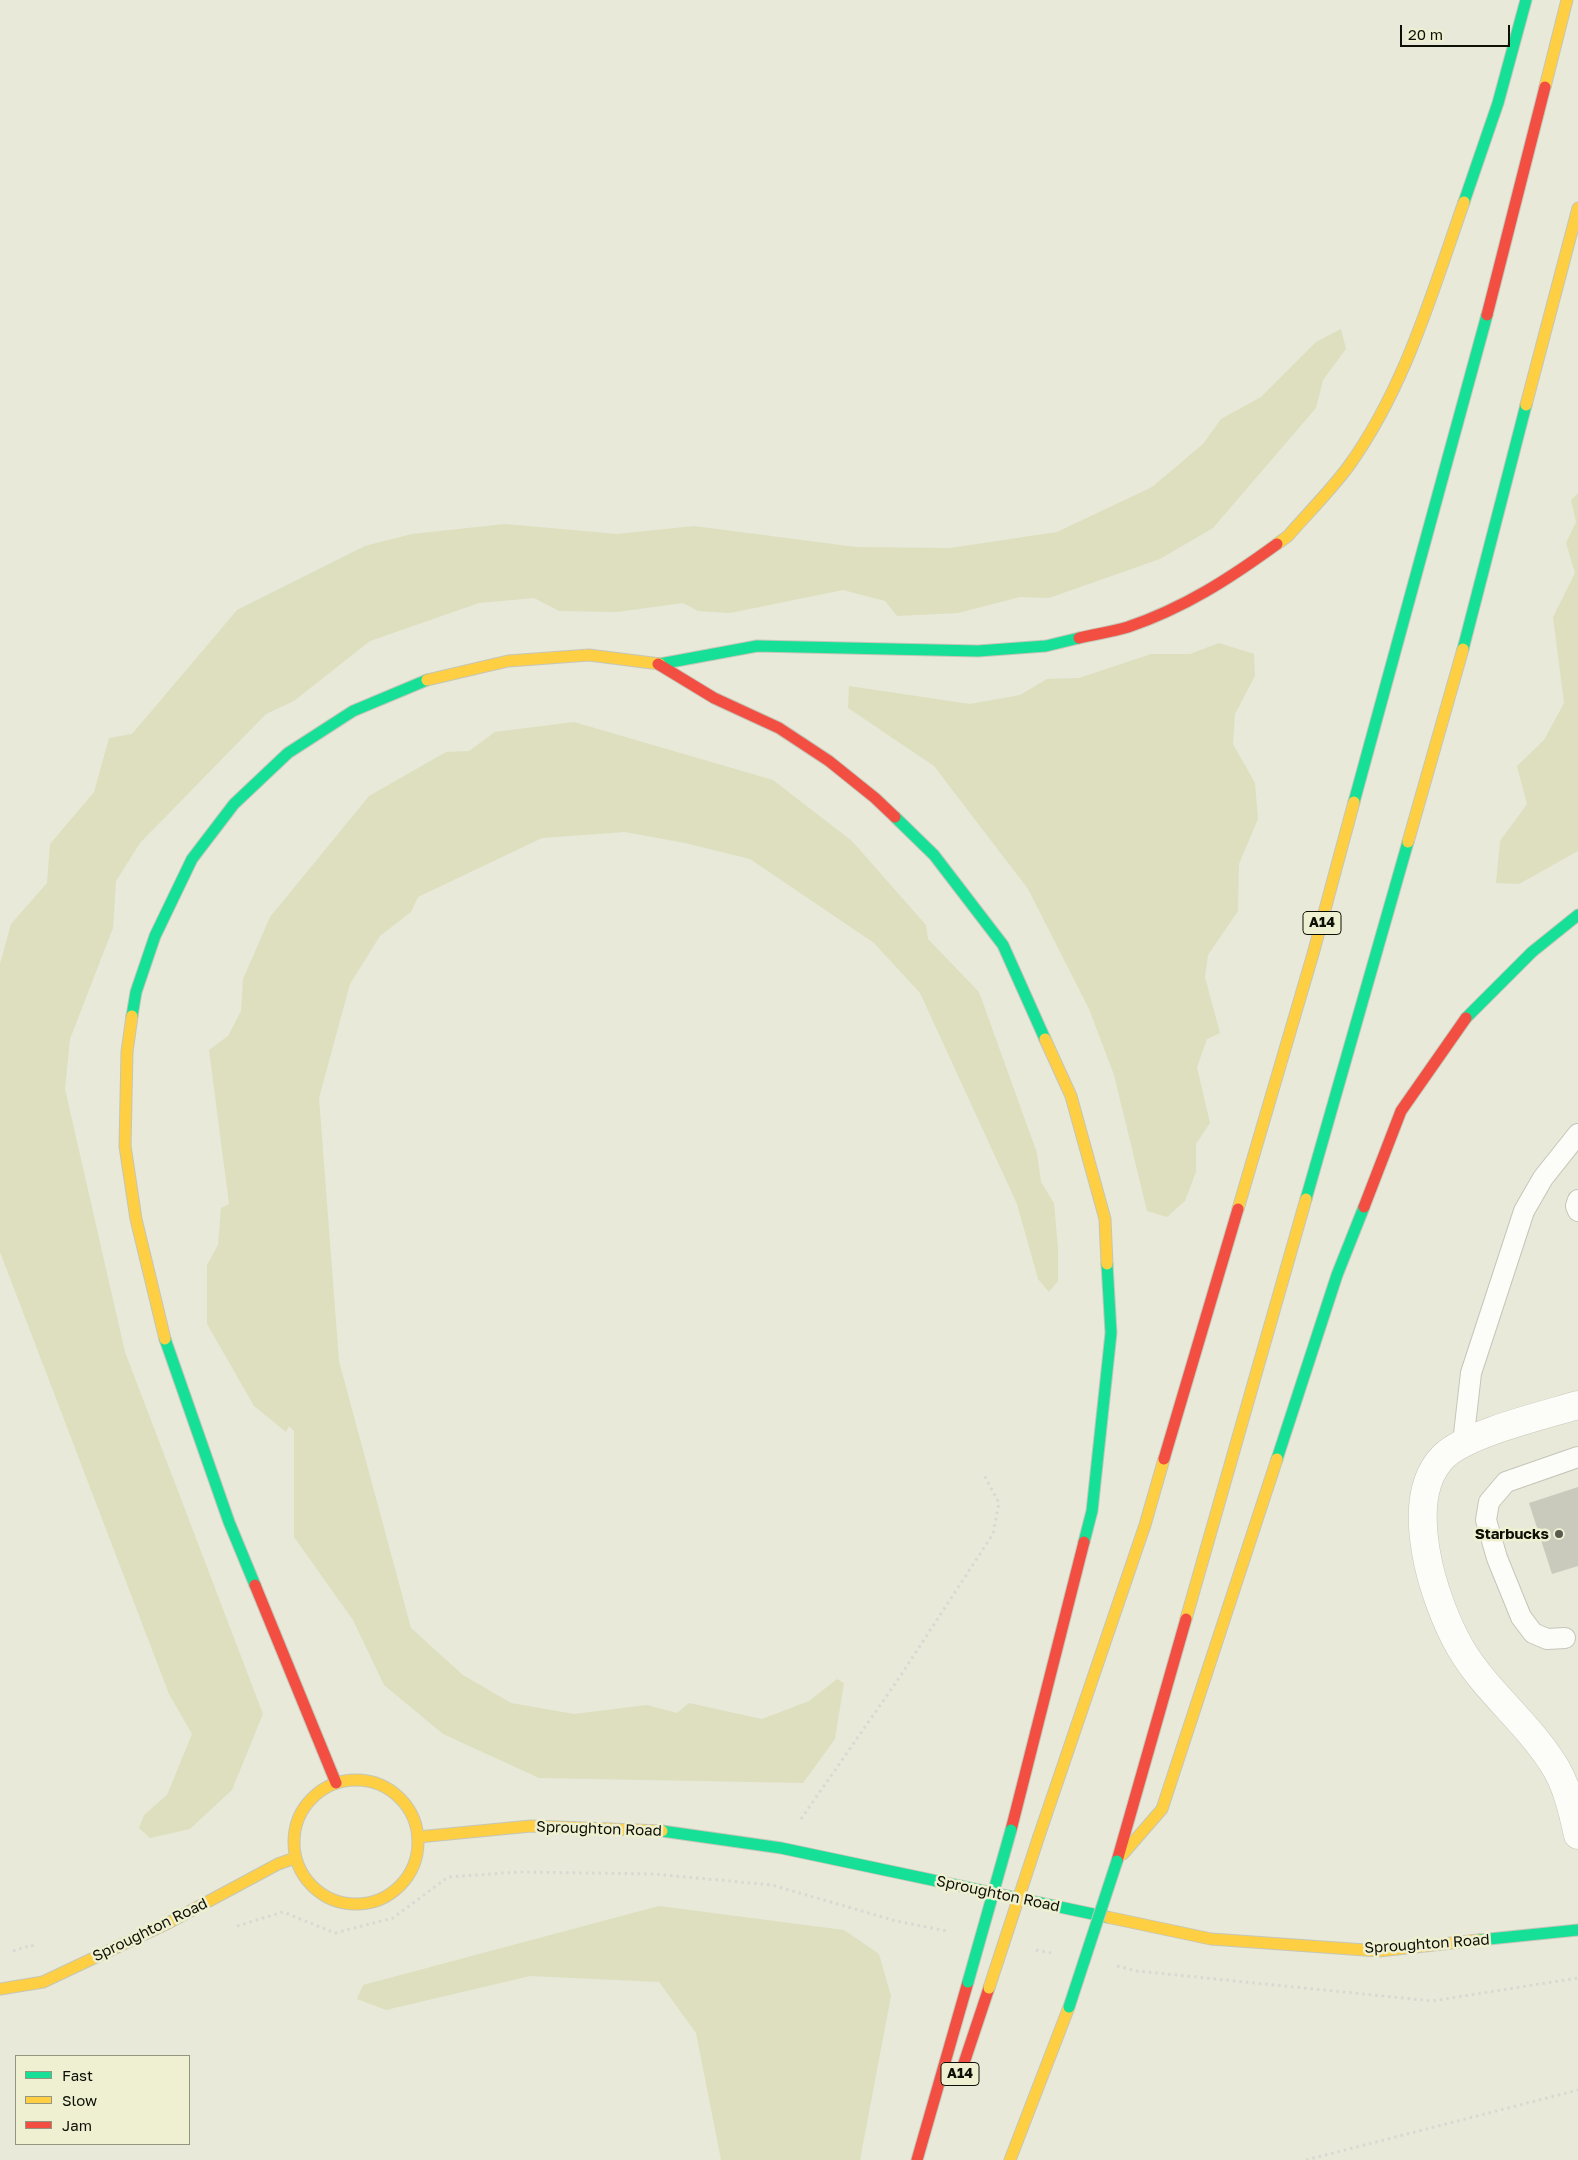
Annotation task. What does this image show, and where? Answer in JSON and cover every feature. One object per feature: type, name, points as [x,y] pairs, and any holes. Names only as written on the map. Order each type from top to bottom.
[{"type":"main road","points":[[336,1783],[229,1522],[166,1342],[136,1218],[125,1146],[127,1052],[136,992],[155,936],[192,858],[234,804],[288,753],[353,711],[420,682],[508,661],[589,656],[658,664],[757,646],[978,651],[1046,646],[1127,627],[1185,603],[1229,579],[1288,536],[1348,467],[1389,400],[1415,343],[1498,103],[1526,0]]},
{"type":"main road","name":"A14","points":[[956,2088],[1039,1836],[1145,1525],[1313,954],[1489,308],[1567,0]]},
{"type":"main road","points":[[1010,2160],[1069,2007],[1117,1861],[1460,659],[1578,208]]},
{"type":"main road","points":[[658,664],[714,698],[780,728],[829,761],[875,798],[934,855],[1003,945],[1071,1096],[1105,1219],[1111,1333],[1092,1511],[1034,1745],[917,2160]]},
{"type":"main road","points":[[1117,1861],[1162,1809],[1338,1275],[1401,1111],[1469,1014],[1532,952],[1578,915]]},
{"type":"main road","points":[[353,1780],[370,1782],[386,1788],[400,1798],[410,1812],[417,1828],[418,1845],[414,1864],[404,1882],[390,1894],[372,1902],[352,1904],[332,1900],[315,1890],[302,1875],[295,1858],[293,1839],[297,1821],[306,1804],[319,1791],[336,1783],[353,1780]]},
{"type":"main road","name":"Sproughton Road","points":[[418,1837],[531,1826],[650,1830],[781,1848],[1211,1939],[1379,1951],[1578,1930]]},
{"type":"main road","name":"Sproughton Road","points":[[0,1989],[43,1982],[170,1922],[278,1864],[295,1858]]},
{"type":"street","points":[[1578,1405],[1463,1443],[1444,1456],[1424,1492],[1421,1520],[1434,1582],[1445,1614],[1461,1648],[1482,1678],[1512,1710],[1558,1771],[1568,1796],[1578,1835]]},
{"type":"lane","points":[[1463,1443],[1470,1373],[1524,1211],[1543,1178],[1578,1134]]},
{"type":"lane","points":[[1578,1200],[1576,1206],[1578,1211]]},
{"type":"lane","points":[[1565,1638],[1547,1639],[1533,1633],[1521,1617],[1497,1558],[1486,1520],[1489,1502],[1506,1482],[1578,1458]]},
{"type":"path","points":[[781,1848],[897,1681],[993,1534],[999,1503],[984,1475]]},
{"type":"path","points":[[228,1929],[283,1912],[335,1933],[393,1918],[448,1877],[519,1872],[653,1874],[772,1885],[896,1921],[954,1933]]},
{"type":"path","points":[[1031,1949],[1060,1955]]},
{"type":"path","points":[[1108,1965],[1138,1970],[1432,2001],[1578,1978]]},
{"type":"path","points":[[1306,2160],[1578,2090]]},
{"type":"green space","points":[[1341,329],[1346,349],[1323,380],[1316,408],[1213,528],[1160,559],[1049,598],[1020,597],[958,613],[897,616],[885,601],[843,590],[730,613],[698,611],[683,603],[617,612],[559,611],[534,598],[479,603],[370,641],[294,701],[266,714],[140,843],[116,881],[113,928],[70,1039],[65,1089],[125,1352],[263,1714],[232,1790],[190,1829],[150,1838],[139,1828],[144,1815],[167,1795],[192,1734],[169,1694],[0,1252],[0,964],[11,924],[47,883],[50,844],[94,792],[109,738],[132,734],[237,610],[365,546],[412,534],[505,524],[617,534],[694,526],[856,547],[950,548],[1057,532],[1152,487],[1203,444],[1221,419],[1261,397],[1316,342]]},
{"type":"green space","points":[[1578,493],[1578,851],[1519,884],[1496,883],[1500,841],[1527,804],[1517,766],[1544,740],[1564,703],[1553,617],[1575,573],[1566,543],[1576,522],[1571,500]]},
{"type":"green space","points":[[1219,643],[1254,654],[1255,676],[1235,714],[1233,744],[1255,783],[1258,819],[1239,864],[1238,911],[1208,955],[1205,977],[1220,1033],[1207,1039],[1197,1067],[1210,1123],[1196,1144],[1196,1172],[1185,1201],[1167,1217],[1147,1211],[1114,1075],[1089,1009],[1028,889],[934,766],[848,708],[849,686],[970,704],[1020,695],[1047,679],[1079,678],[1151,654],[1190,654]]},
{"type":"green space","points":[[574,722],[773,780],[852,841],[926,925],[928,939],[979,992],[1037,1153],[1041,1182],[1054,1203],[1058,1249],[1058,1281],[1049,1292],[1038,1279],[1017,1204],[920,993],[874,943],[750,859],[685,843],[625,832],[542,838],[418,897],[411,912],[380,936],[350,984],[319,1098],[339,1361],[411,1628],[463,1675],[511,1703],[574,1714],[647,1705],[677,1713],[689,1703],[762,1719],[809,1701],[837,1679],[844,1683],[835,1739],[803,1783],[539,1778],[443,1734],[384,1685],[353,1620],[294,1537],[294,1431],[289,1426],[286,1432],[254,1406],[207,1324],[207,1265],[218,1245],[221,1208],[229,1204],[209,1050],[228,1036],[241,1011],[243,979],[270,917],[369,796],[446,752],[469,751],[495,732]]},
{"type":"green space","points":[[659,1906],[844,1930],[879,1954],[891,1996],[860,2160],[721,2160],[696,2033],[659,1982],[530,1976],[386,2010],[357,1999],[363,1985]]},
{"type":"building","name":"Starbucks","points":[[1578,1487],[1578,1566],[1552,1574],[1529,1503]]},
{"type":"traffic: fast","points":[[1464,202],[1498,103],[1526,0]]},
{"type":"traffic: fast","points":[[1354,802],[1487,315]]},
{"type":"traffic: fast","points":[[1463,649],[1526,405]]},
{"type":"traffic: fast","points":[[660,664],[757,646],[978,651],[1046,646],[1079,638]]},
{"type":"traffic: fast","points":[[132,1016],[136,992],[155,936],[192,859],[234,804],[288,753],[353,711],[427,680]]},
{"type":"traffic: fast","points":[[895,817],[934,855],[1003,945],[1045,1039]]},
{"type":"traffic: fast","points":[[1306,1199],[1408,842]]},
{"type":"traffic: fast","points":[[1466,1018],[1532,952],[1578,915]]},
{"type":"traffic: fast","points":[[1277,1459],[1337,1275],[1364,1207]]},
{"type":"traffic: fast","points":[[1084,1542],[1092,1511],[1111,1333],[1107,1264]]},
{"type":"traffic: fast","points":[[165,1339],[229,1522],[255,1585]]},
{"type":"traffic: fast","points":[[968,1982],[1011,1830]]},
{"type":"traffic: fast","points":[[662,1831],[781,1848],[1107,1917]]},
{"type":"traffic: fast","points":[[1069,2007],[1117,1861]]},
{"type":"traffic: fast","points":[[1479,1940],[1578,1930]]},
{"type":"traffic: slow","points":[[1545,87],[1567,0]]},
{"type":"traffic: slow","points":[[1277,544],[1288,536],[1341,476],[1368,437],[1386,405],[1415,339],[1464,202]]},
{"type":"traffic: slow","points":[[1526,405],[1578,208]]},
{"type":"traffic: slow","points":[[1408,842],[1463,649]]},
{"type":"traffic: slow","points":[[427,680],[508,661],[589,655],[660,664]]},
{"type":"traffic: slow","points":[[1238,1209],[1313,954],[1354,802]]},
{"type":"traffic: slow","points":[[132,1016],[127,1052],[125,1146],[136,1219],[165,1339]]},
{"type":"traffic: slow","points":[[1045,1039],[1071,1096],[1105,1219],[1107,1264]]},
{"type":"traffic: slow","points":[[1186,1619],[1306,1199]]},
{"type":"traffic: slow","points":[[1039,1836],[1145,1525],[1164,1459]]},
{"type":"traffic: slow","points":[[1123,1854],[1162,1809],[1277,1459]]},
{"type":"traffic: slow","points":[[356,1780],[380,1785],[400,1798],[413,1818],[418,1842],[413,1866],[400,1886],[380,1899],[356,1904],[332,1899],[312,1886],[299,1866],[294,1842],[299,1818],[312,1798],[332,1785],[356,1780]]},
{"type":"traffic: slow","points":[[418,1837],[531,1826],[662,1831]]},
{"type":"traffic: slow","points":[[989,1988],[1039,1836]]},
{"type":"traffic: slow","points":[[0,1989],[43,1982],[170,1922],[278,1864],[295,1858]]},
{"type":"traffic: slow","points":[[1107,1917],[1211,1939],[1379,1951],[1479,1940]]},
{"type":"traffic: slow","points":[[1010,2160],[1069,2007]]},
{"type":"traffic: jam","points":[[1487,315],[1545,87]]},
{"type":"traffic: jam","points":[[1079,638],[1128,627],[1187,602],[1224,581],[1277,544]]},
{"type":"traffic: jam","points":[[658,664],[714,698],[779,728],[829,761],[875,798],[895,817]]},
{"type":"traffic: jam","points":[[1364,1207],[1401,1111],[1466,1018]]},
{"type":"traffic: jam","points":[[1164,1459],[1238,1209]]},
{"type":"traffic: jam","points":[[1011,1830],[1084,1542]]},
{"type":"traffic: jam","points":[[255,1585],[336,1783]]},
{"type":"traffic: jam","points":[[1117,1861],[1186,1619]]},
{"type":"traffic: jam","points":[[917,2160],[968,1982]]},
{"type":"traffic: jam","points":[[959,2078],[989,1988]]},
{"type":"place","name":"Starbucks","points":[[1559,1534]]}]
